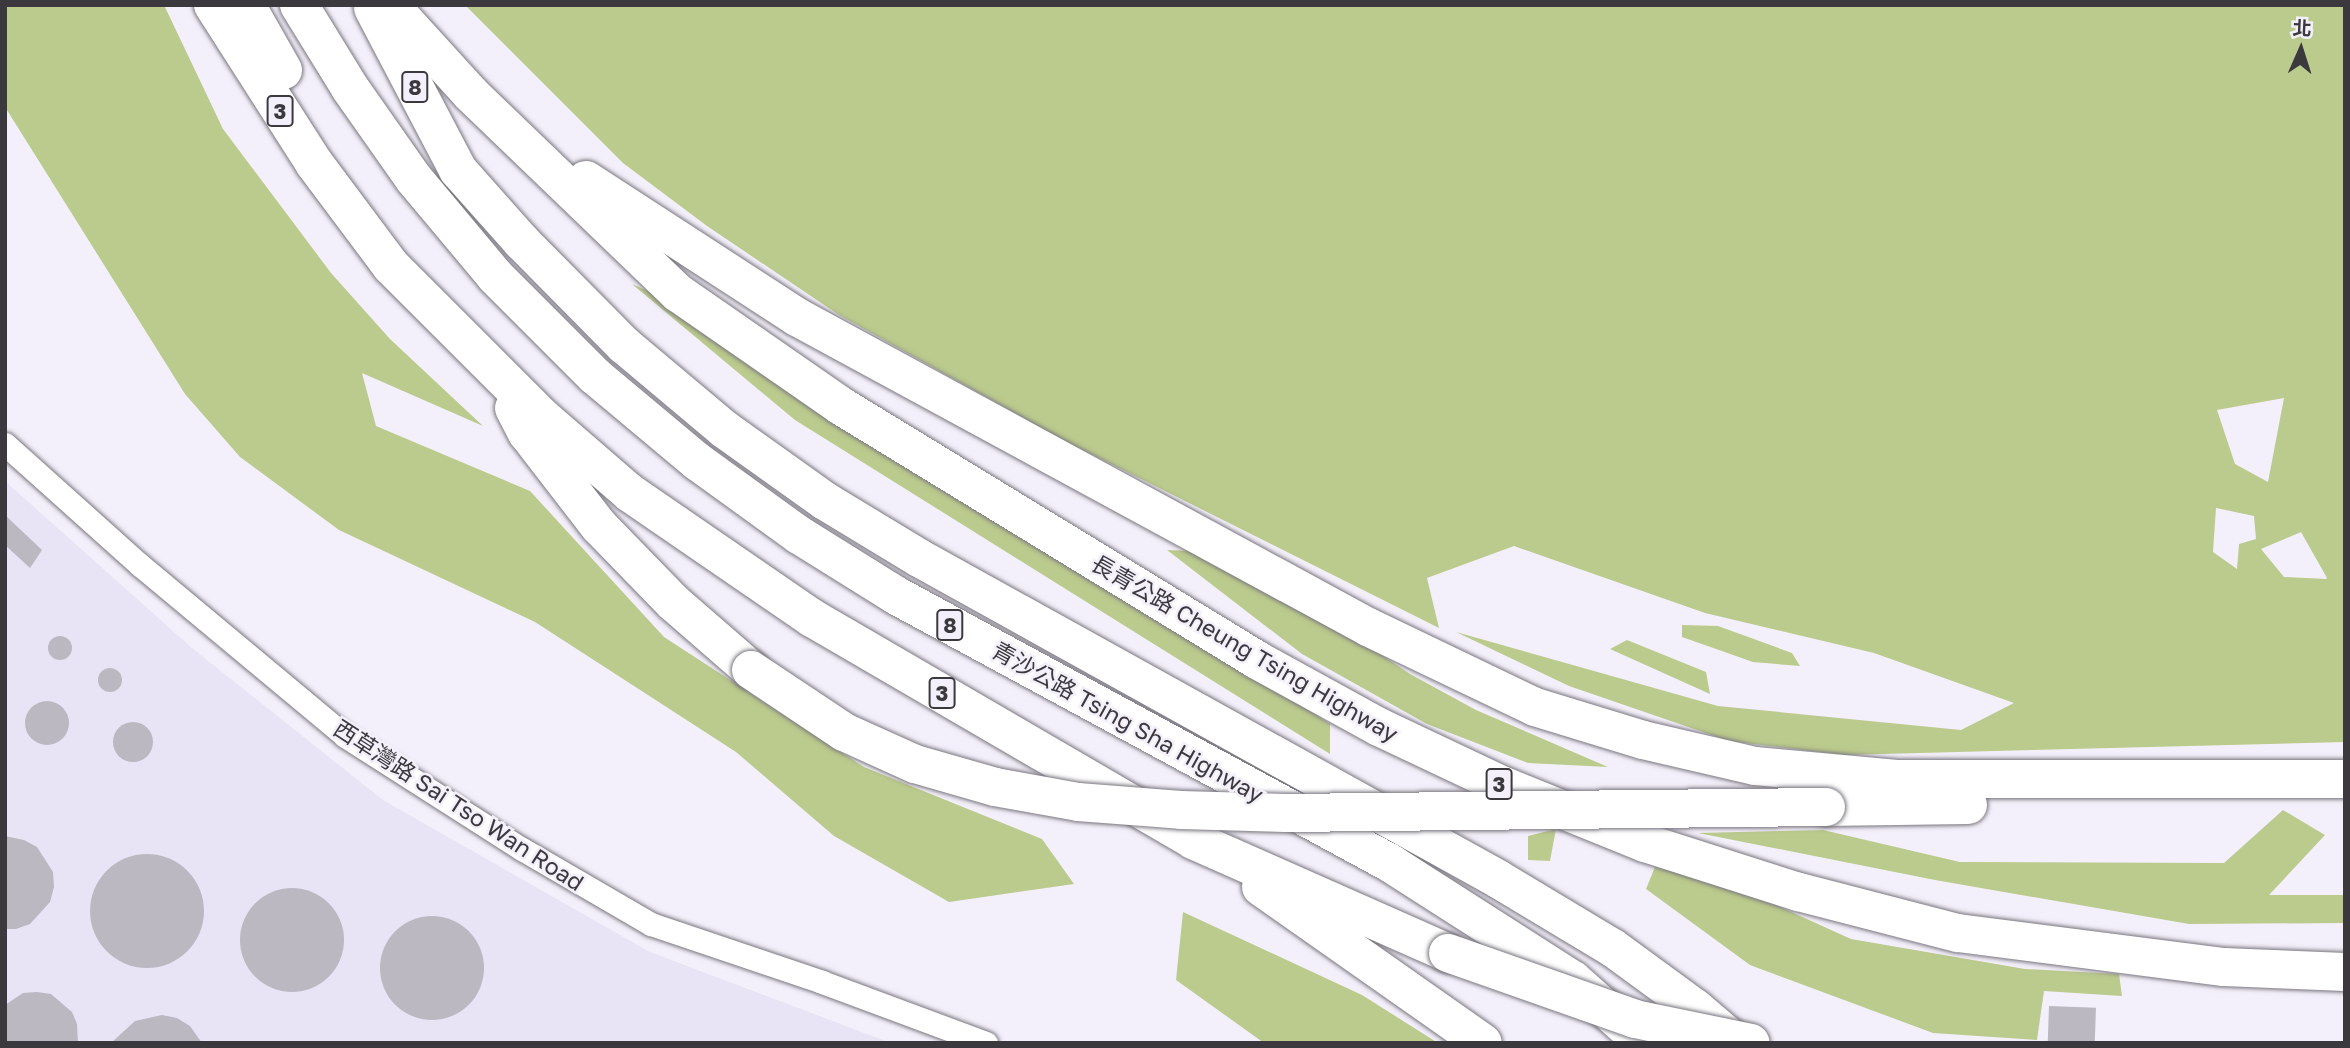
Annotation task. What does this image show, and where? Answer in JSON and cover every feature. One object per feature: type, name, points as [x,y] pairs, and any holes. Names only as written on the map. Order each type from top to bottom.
[{"type":"highway","name":"3","points":[[213,5],[351,215],[391,266],[493,370],[630,493],[739,571],[812,618],[1193,840],[1507,976],[1635,1019],[1751,1043]]},
{"type":"highway","points":[[246,5],[307,111],[351,215]]},
{"type":"highway","name":"青沙公路 Tsing Sha Highway","points":[[299,5],[350,88],[414,179],[495,276],[595,376],[698,462],[799,535],[897,596],[1390,863],[1573,980],[1644,1043]]},
{"type":"highway","name":"青沙公路 Tsing Sha Highway","points":[[371,5],[458,170],[522,242],[624,345],[724,429],[825,501],[919,558],[1498,879],[1613,948],[1695,1008],[1736,1043]]},
{"type":"highway","name":"長青公路 Cheung Tsing Highway","points":[[390,5],[497,120],[678,293],[841,406],[1257,660],[1379,726],[1504,786],[1645,843],[1799,892],[1958,933],[2224,967],[2345,972]]},
{"type":"highway","points":[[497,120],[797,317],[1368,627],[1535,707],[1643,740],[1755,766],[1873,776],[1992,780],[2345,779]]},
{"type":"highway","points":[[493,370],[527,433],[599,526],[683,611],[782,693],[844,732],[915,764],[1037,796],[1123,807],[1286,813],[2345,801]]},
{"type":"highway","points":[[1193,840],[1483,1043]]},
{"type":"street","name":"西草灣路 Sai Tso Wan Road","points":[[5,444],[140,565],[345,736],[522,849],[651,924],[822,982],[986,1043]]},
{"type":"shaded area","points":[[5,481],[192,648],[383,800],[650,952],[891,1043],[5,1043]]},
{"type":"green space","points":[[5,5],[164,5],[223,129],[331,273],[390,339],[483,426],[362,373],[376,426],[530,491],[664,637],[864,767],[1042,839],[1074,884],[949,902],[834,836],[736,752],[535,622],[339,530],[240,457],[185,394],[5,107]]},
{"type":"green space","points":[[465,5],[2345,5],[2345,742],[1844,755],[1729,741],[1569,686],[1456,632],[1718,706],[1961,730],[2014,703],[1874,653],[1705,613],[1514,546],[1427,578],[1439,628],[1065,441],[839,315],[707,226],[623,163]],"holes":[[[2284,398],[2268,482],[2235,464],[2217,410]],[[2216,508],[2254,516],[2256,539],[2239,544],[2237,569],[2213,552]],[[2301,532],[2327,578],[2284,577],[2261,549]]]},
{"type":"green space","points":[[632,284],[687,308],[1330,724],[1330,754],[795,420]]},
{"type":"green space","points":[[1167,550],[1194,551],[1337,625],[1410,674],[1476,710],[1608,767],[1528,763],[1427,724],[1302,654]]},
{"type":"green space","points":[[1682,625],[1718,626],[1792,653],[1800,666],[1753,662],[1682,637]]},
{"type":"green space","points":[[1627,640],[1706,672],[1710,694],[1610,649]]},
{"type":"green space","points":[[2283,810],[2325,835],[2269,895],[2345,895],[2345,923],[2189,924],[1935,880],[1698,833],[1823,830],[1960,862],[2224,863]]},
{"type":"green space","points":[[1556,829],[1550,861],[1528,860],[1528,836]]},
{"type":"green space","points":[[1655,867],[1734,886],[1851,939],[2025,969],[2119,974],[2122,996],[2044,991],[2037,1040],[1933,1033],[1750,965],[1646,889]]},
{"type":"green space","points":[[1183,912],[1362,995],[1438,1043],[1264,1043],[1176,980]]},
{"type":"building","points":[[5,515],[42,550],[30,568],[5,545]]},
{"type":"building","points":[[60,636],[68,640],[72,648],[68,656],[60,660],[52,656],[48,648],[52,640]]},
{"type":"building","points":[[110,668],[118,672],[122,680],[118,688],[110,692],[102,688],[98,680],[102,672]]},
{"type":"building","points":[[47,701],[56,702],[63,707],[68,714],[68,732],[63,739],[56,744],[47,745],[38,744],[31,739],[26,732],[25,723],[26,714],[31,707],[38,702]]},
{"type":"building","points":[[133,722],[147,728],[153,742],[147,756],[133,762],[119,756],[113,742],[119,728]]},
{"type":"building","points":[[5,836],[24,840],[37,847],[53,872],[54,887],[50,902],[30,924],[16,929],[5,929]]},
{"type":"building","points":[[147,854],[169,859],[187,871],[199,889],[204,911],[199,933],[187,951],[169,963],[147,968],[125,963],[107,951],[95,933],[90,911],[95,889],[107,871],[125,859]]},
{"type":"building","points":[[292,888],[312,892],[329,903],[340,920],[344,940],[340,960],[329,977],[312,988],[292,992],[272,988],[255,977],[244,960],[240,940],[244,920],[255,903],[272,892]]},
{"type":"building","points":[[432,916],[452,920],[469,931],[480,948],[484,968],[480,988],[469,1005],[452,1016],[432,1020],[412,1016],[395,1005],[384,988],[380,968],[384,948],[395,931],[412,920]]},
{"type":"building","points":[[23,993],[51,994],[72,1012],[77,1024],[78,1043],[5,1043],[5,1005]]},
{"type":"building","points":[[2049,1006],[2096,1008],[2095,1043],[2048,1043]]},
{"type":"building","points":[[162,1015],[177,1018],[190,1026],[202,1043],[111,1043],[135,1021]]}]
